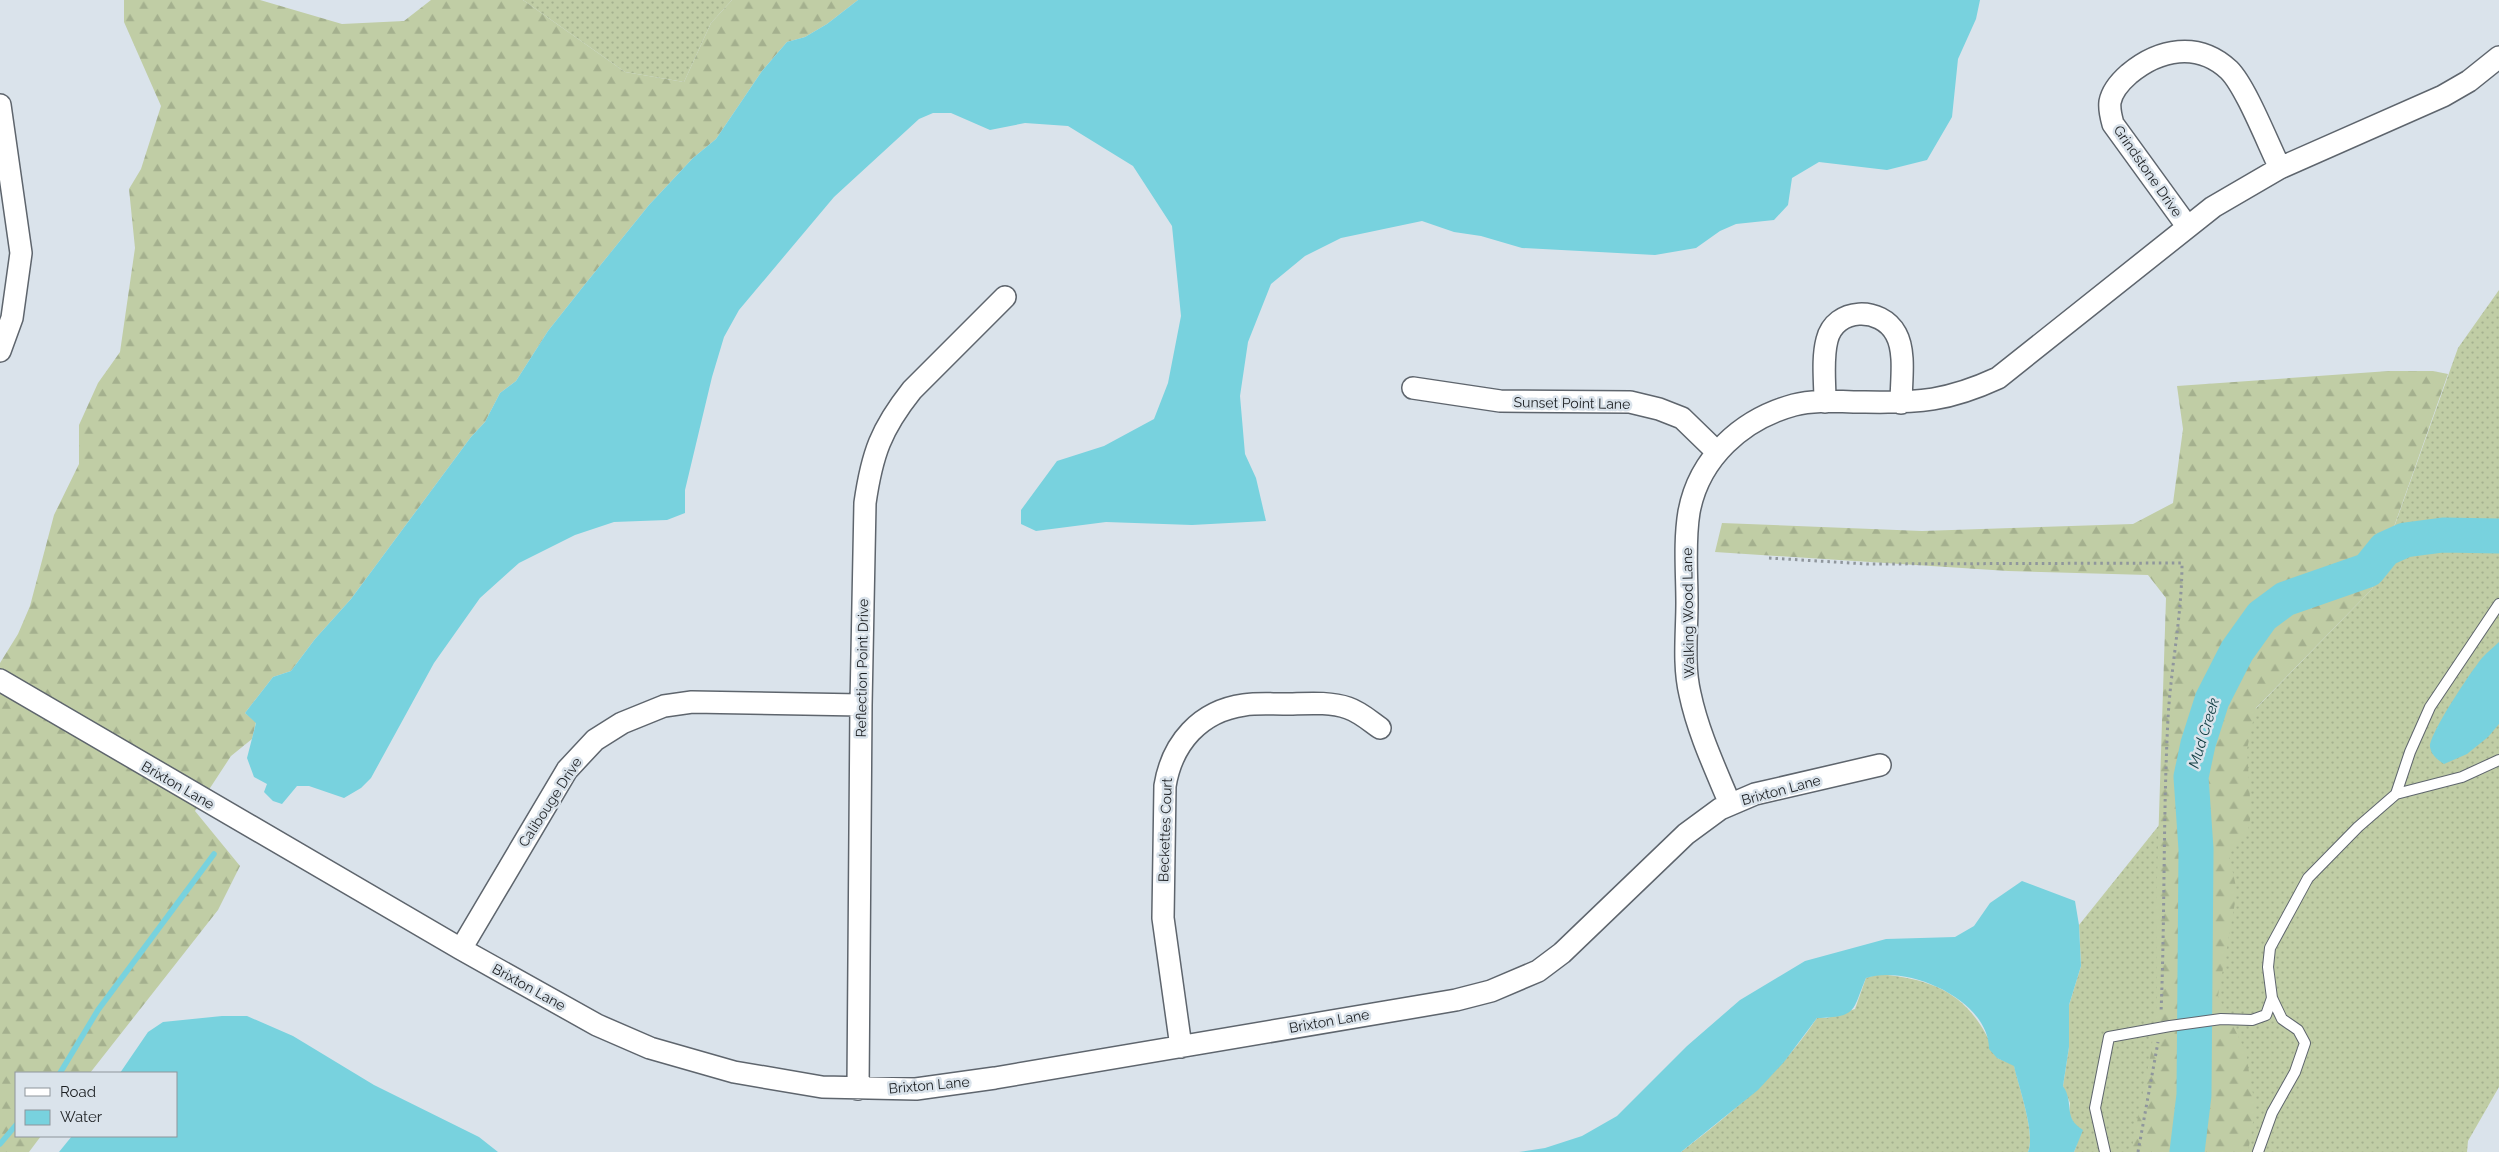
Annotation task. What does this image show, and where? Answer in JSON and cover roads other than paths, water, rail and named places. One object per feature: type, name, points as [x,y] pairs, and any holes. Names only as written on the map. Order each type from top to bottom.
[{"type":"street","name":"Grindstone Drive","points":[[2187,226],[2113,124],[2110,108],[2113,95],[2124,78],[2139,66],[2156,56],[2190,50],[2204,54],[2217,61],[2237,80],[2280,168]]},
{"type":"street","name":"Grindstone Drive","points":[[1716,451],[1741,429],[1764,415],[1795,404],[1825,402],[1901,403],[1941,399],[1971,390],[1998,378],[2213,207],[2280,168],[2443,96],[2469,81],[2499,57]]},
{"type":"street","points":[[0,105],[21,253],[12,318],[0,351]]},
{"type":"street","name":"Reflection Point Drive","points":[[858,1089],[861,705],[865,503],[870,470],[875,449],[887,425],[912,390],[1004,297]]},
{"type":"street","points":[[1825,402],[1827,339],[1832,328],[1842,319],[1854,314],[1868,314],[1886,321],[1897,336],[1900,352],[1901,403]]},
{"type":"street","name":"Sunset Point Lane","points":[[1413,388],[1500,401],[1630,402],[1659,409],[1682,418],[1716,451]]},
{"type":"street","name":"Walking Wood Lane","points":[[1716,451],[1705,469],[1689,512],[1687,658],[1689,692],[1699,727],[1730,804]]},
{"type":"street","name":"Brixton Lane","points":[[0,680],[461,949],[597,1025],[650,1048],[726,1070],[778,1081],[858,1089],[926,1088],[995,1078],[1456,1000],[1491,991],[1538,971],[1562,953],[1686,834],[1700,822],[1730,804],[1755,794],[1880,765]]},
{"type":"street","name":"Calibouge Drive","points":[[461,949],[567,770],[596,740],[622,723],[664,706],[692,702],[861,705]]},
{"type":"street","name":"Beckettes Court","points":[[1181,1047],[1163,918],[1165,786],[1167,772],[1178,746],[1199,722],[1214,714],[1246,704],[1320,704],[1346,707],[1380,728]]},
{"type":"lane","points":[[2396,794],[2416,736],[2430,707],[2499,604]]},
{"type":"lane","points":[[2282,1019],[2272,998],[2268,967],[2270,948],[2308,878],[2358,827],[2396,794],[2462,777],[2499,760]]},
{"type":"lane","points":[[2404,770],[2410,783],[2428,786]]},
{"type":"lane","points":[[2266,1015],[2272,998]]},
{"type":"lane","points":[[2105,1152],[2095,1108],[2108,1040],[2115,1034],[2221,1019],[2246,1020],[2266,1015],[2282,1019],[2303,1035],[2304,1050],[2272,1113],[2258,1152]]},
{"type":"water","points":[[858,0],[1980,0],[1976,19],[1958,59],[1952,117],[1927,160],[1887,170],[1819,162],[1792,178],[1788,205],[1774,220],[1736,224],[1720,231],[1696,248],[1655,255],[1522,248],[1481,236],[1454,232],[1422,221],[1341,238],[1305,256],[1271,284],[1248,342],[1240,396],[1245,454],[1256,478],[1266,521],[1192,525],[1106,522],[1036,531],[1021,524],[1021,510],[1057,461],[1104,446],[1154,419],[1168,383],[1181,316],[1172,226],[1133,166],[1068,126],[1025,123],[990,130],[951,113],[933,113],[919,119],[834,197],[739,310],[724,337],[712,377],[685,490],[685,513],[667,520],[614,522],[575,535],[519,563],[480,598],[434,663],[371,778],[361,788],[344,798],[309,786],[297,786],[282,804],[273,801],[264,792],[267,784],[254,777],[247,758],[256,723],[245,713],[273,677],[291,671],[315,639],[351,599],[471,437],[485,422],[500,393],[516,381],[548,331],[649,205],[693,158],[716,139],[762,71],[787,42],[805,37],[827,24]]},
{"type":"water","points":[[2499,642],[2499,724],[2488,737],[2467,754],[2444,764],[2433,755],[2430,747],[2436,729],[2477,665]]},
{"type":"water","points":[[2022,881],[2075,901],[2079,925],[2081,966],[2069,1005],[2069,1047],[2063,1086],[2073,1120],[2083,1130],[2074,1152],[2028,1152],[2030,1134],[2026,1109],[2014,1066],[1997,1058],[1989,1049],[1985,1031],[1976,1015],[1961,1001],[1923,981],[1903,976],[1883,975],[1866,978],[1855,1005],[1847,1014],[1817,1018],[1784,1062],[1758,1090],[1681,1152],[1519,1152],[1545,1148],[1582,1136],[1617,1116],[1687,1046],[1740,1000],[1805,961],[1886,939],[1955,937],[1974,926],[1990,903]]},
{"type":"water","points":[[222,1016],[247,1016],[293,1036],[374,1085],[479,1137],[498,1152],[59,1152],[71,1137],[178,1137],[178,1072],[121,1072],[148,1032],[163,1022]]},
{"type":"waterway","name":"Mud Creek","points":[[2187,1152],[2194,1095],[2196,849],[2191,777],[2198,744],[2212,700],[2237,651],[2262,616],[2285,599],[2368,570],[2385,549],[2405,540],[2443,535],[2499,536]]},
{"type":"waterway","points":[[61,1072],[98,1010],[214,854]]},
{"type":"waterway","points":[[0,1144],[15,1126]]}]
